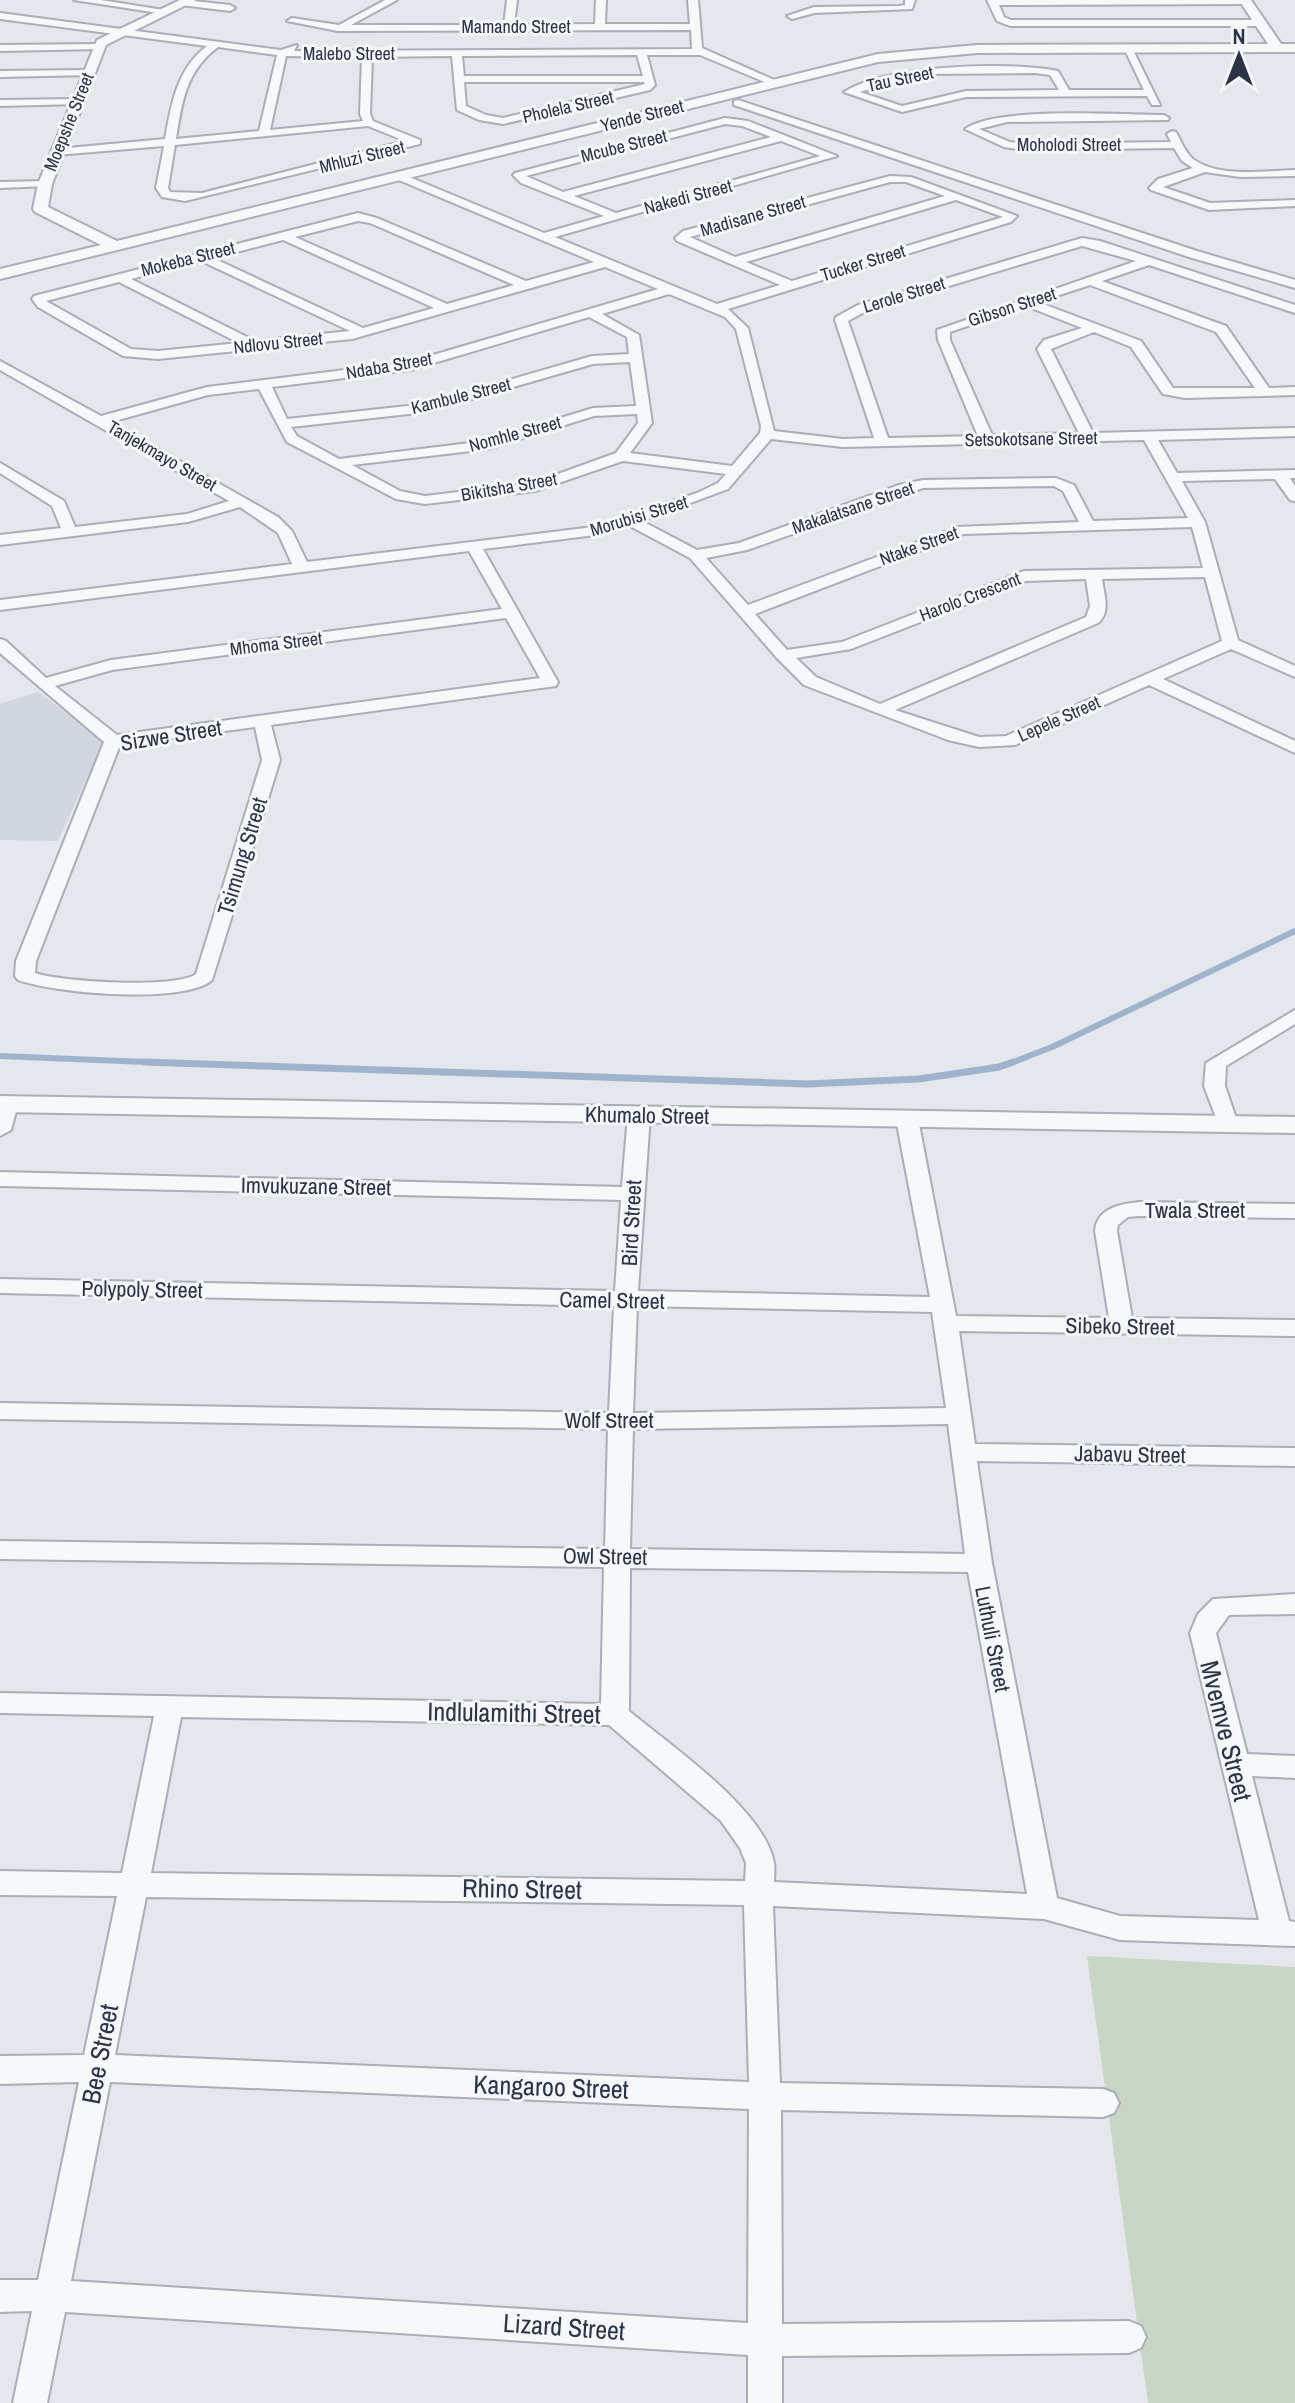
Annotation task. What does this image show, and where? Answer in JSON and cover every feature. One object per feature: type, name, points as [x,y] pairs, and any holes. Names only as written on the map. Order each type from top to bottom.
[{"type":"street","points":[[79,0],[165,11]]},
{"type":"street","points":[[384,0],[392,0]]},
{"type":"street","points":[[324,34],[392,0]]},
{"type":"street","points":[[509,27],[512,0]]},
{"type":"street","points":[[600,27],[601,0]]},
{"type":"street","points":[[693,0],[697,49],[776,83]]},
{"type":"street","points":[[792,16],[820,10],[899,9],[909,7],[910,0]]},
{"type":"street","points":[[1261,23],[1005,22],[1000,19],[993,1],[1246,0],[1261,23],[1277,48]]},
{"type":"street","name":"Moepshe Street","points":[[116,246],[40,209],[45,184],[99,47],[103,41],[121,31],[187,1],[230,8]]},
{"type":"street","name":"Malebo Street","points":[[0,16],[282,53],[700,52]]},
{"type":"street","points":[[292,21],[338,28]]},
{"type":"street","name":"Mamando Street","points":[[338,28],[695,27]]},
{"type":"street","points":[[264,133],[282,53],[310,40]]},
{"type":"street","points":[[173,141],[172,124],[191,66],[216,44]]},
{"type":"street","points":[[0,48],[99,47]]},
{"type":"street","points":[[1127,48],[1189,161],[1205,168],[1241,173],[1295,173]]},
{"type":"street","name":"Yende Street","points":[[0,274],[870,60],[966,49],[1295,48]]},
{"type":"street","points":[[367,54],[365,114],[369,123]]},
{"type":"street","name":"Pholela Street","points":[[457,54],[461,108],[496,121],[640,90],[649,86],[649,79]]},
{"type":"street","points":[[459,79],[649,79],[642,54]]},
{"type":"street","name":"Tau Street","points":[[1066,94],[1054,73],[1035,70],[922,71],[849,92],[902,109],[966,94],[1066,94],[1151,93]]},
{"type":"street","points":[[0,74],[89,73]]},
{"type":"street","points":[[0,103],[77,102]]},
{"type":"street","points":[[738,103],[1193,254],[1295,284]]},
{"type":"street","name":"Moholodi Street","points":[[1164,118],[1007,119],[970,129],[1008,145],[1025,147],[1178,145]]},
{"type":"street","name":"Mcube Street","points":[[617,217],[525,181],[519,175],[725,121],[744,123],[831,156]]},
{"type":"street","name":"Mhluzi Street","points":[[57,152],[173,141],[264,133],[348,127],[369,123],[416,142],[193,197],[177,198],[163,193],[173,141]]},
{"type":"street","points":[[565,195],[783,137]]},
{"type":"street","name":"Nakedi Street","points":[[545,236],[831,156]]},
{"type":"street","points":[[1205,168],[1162,181],[1155,188],[1209,207],[1295,203]]},
{"type":"street","points":[[398,176],[718,308],[735,319],[742,328],[768,426],[767,434]]},
{"type":"street","name":"Madisane Street","points":[[790,285],[681,238],[896,178],[958,196]]},
{"type":"street","points":[[0,185],[45,184]]},
{"type":"street","points":[[731,262],[958,196]]},
{"type":"street","name":"Tucker Street","points":[[718,308],[1011,218],[1008,214],[958,196]]},
{"type":"street","name":"Mokeba Street","points":[[118,277],[358,217],[373,220],[524,285]]},
{"type":"street","points":[[282,235],[445,308]]},
{"type":"street","name":"Lerole Street","points":[[882,442],[842,316],[1067,245],[1096,244],[1149,261]]},
{"type":"street","points":[[200,256],[362,332]]},
{"type":"street","points":[[1149,261],[1295,309]]},
{"type":"street","name":"Gibson Street","points":[[987,440],[941,334],[949,327],[1149,261]]},
{"type":"street","name":"Ndlovu Street","points":[[118,277],[46,294],[38,301],[134,354],[158,355],[362,332],[608,262]]},
{"type":"street","name":"Mokeba Street","points":[[118,277],[253,345]]},
{"type":"street","points":[[1091,281],[1221,329],[1265,392]]},
{"type":"street","name":"Ndaba Street","points":[[100,421],[207,391],[410,366],[672,289]]},
{"type":"street","points":[[1026,302],[1136,344],[1165,389],[1185,394],[1295,391]]},
{"type":"street","points":[[591,313],[630,331],[637,358],[645,410],[643,429],[621,456]]},
{"type":"street","points":[[1088,437],[1044,349],[1049,343],[1095,328]]},
{"type":"street","name":"Kambule Street","points":[[282,424],[437,406],[592,360],[637,358]]},
{"type":"street","name":"Tanjekmayo Street","points":[[0,365],[279,525],[302,569]]},
{"type":"street","name":"Bikitsha Street","points":[[264,384],[292,439],[396,495],[425,500],[535,487],[621,456]]},
{"type":"street","name":"Nomhle Street","points":[[337,463],[488,445],[593,412],[645,410]]},
{"type":"street","name":"Setsokotsane Street","points":[[767,434],[832,443],[1295,432]]},
{"type":"street","name":"Morubisi Street","points":[[0,605],[576,535],[631,521],[713,491],[728,481],[767,434]]},
{"type":"street","points":[[1149,436],[1198,522],[1231,643],[1295,672]]},
{"type":"street","points":[[621,456],[736,471]]},
{"type":"street","points":[[0,467],[59,504],[69,531]]},
{"type":"street","points":[[1172,477],[1287,474],[1295,497]]},
{"type":"street","name":"Makalatsane Street","points":[[695,555],[742,547],[904,488],[923,484],[1056,482],[1069,488],[1088,525]]},
{"type":"street","points":[[0,540],[188,518],[242,502]]},
{"type":"street","name":"Lepele Street","points":[[631,521],[695,555],[783,655],[818,685],[967,740],[999,742],[1017,738],[1231,643]]},
{"type":"street","name":"Ntake Street","points":[[745,612],[962,530],[1198,522]]},
{"type":"street","points":[[475,548],[511,613]]},
{"type":"street","name":"Harolo Crescent","points":[[783,655],[845,646],[1018,577],[1210,572]]},
{"type":"street","points":[[880,710],[1092,620],[1096,617],[1098,606],[1093,573]]},
{"type":"street","name":"Sizwe Street","points":[[193,985],[53,984],[25,976],[26,961],[113,741],[550,682],[511,613]]},
{"type":"street","name":"Mhoma Street","points":[[43,684],[111,665],[511,613]]},
{"type":"street","points":[[0,644],[113,741]]},
{"type":"street","points":[[1149,679],[1295,748]]},
{"type":"street","name":"Tsimung Street","points":[[193,985],[200,981],[208,968],[270,767],[262,721]]},
{"type":"street","points":[[1227,1124],[1215,1091],[1213,1071],[1216,1063],[1295,1016]]},
{"type":"street","points":[[0,1130],[4,1104]]},
{"type":"street","name":"Khumalo Street","points":[[4,1104],[1295,1125]]},
{"type":"street","name":"Bird Street","points":[[615,1715],[622,1421],[632,1194],[639,1115]]},
{"type":"street","name":"Luthuli Street","points":[[907,1119],[943,1314],[979,1563],[1044,1907]]},
{"type":"street","name":"Imvukuzane Street","points":[[0,1179],[632,1194]]},
{"type":"street","name":"Twala Street","points":[[1122,1326],[1106,1231],[1107,1222],[1114,1216],[1139,1209],[1295,1211]]},
{"type":"street","name":"Polypoly Street","points":[[0,1286],[284,1292]]},
{"type":"street","name":"Camel Street","points":[[284,1292],[628,1300],[943,1314]]},
{"type":"street","name":"Sibeko Street","points":[[943,1314],[1122,1326],[1295,1328]]},
{"type":"street","name":"Wolf Street","points":[[0,1411],[622,1421],[959,1416]]},
{"type":"street","name":"Jabavu Street","points":[[964,1452],[1295,1457]]},
{"type":"street","name":"Owl Street","points":[[0,1550],[979,1563]]},
{"type":"street","name":"Mvemve Street","points":[[1286,1933],[1235,1765],[1203,1633],[1207,1621],[1222,1606],[1295,1604]]},
{"type":"street","name":"Indlulamithi Street","points":[[0,1703],[615,1715],[731,1813],[752,1843],[760,1863],[758,1893],[765,2096],[765,2403]]},
{"type":"street","name":"Bee Street","points":[[30,2403],[170,1704]]},
{"type":"street","points":[[1235,1765],[1295,1767]]},
{"type":"street","name":"Rhino Street","points":[[0,1883],[758,1893],[1044,1907]]},
{"type":"street","points":[[1044,1907],[1120,1928],[1286,1933]]},
{"type":"street","name":"Kangaroo Street","points":[[0,2070],[97,2068],[765,2096],[1103,2103]]},
{"type":"street","name":"Lizard Street","points":[[0,2296],[52,2295],[764,2340],[1129,2337]]},
{"type":"shaded area","points":[[38,692],[104,741],[58,841],[0,840],[0,704]]},
{"type":"green space","points":[[1087,1956],[1295,1967],[1295,2403],[1148,2403]]},
{"type":"waterway","points":[[1008,1064],[1052,1047],[1295,931]]},
{"type":"waterway","points":[[0,1056],[152,1062]]},
{"type":"waterway","points":[[144,1062],[152,1062]]},
{"type":"waterway","points":[[152,1062],[807,1084],[919,1079],[999,1067],[1013,1062]]},
{"type":"waterway","points":[[152,1062],[194,1064]]}]
